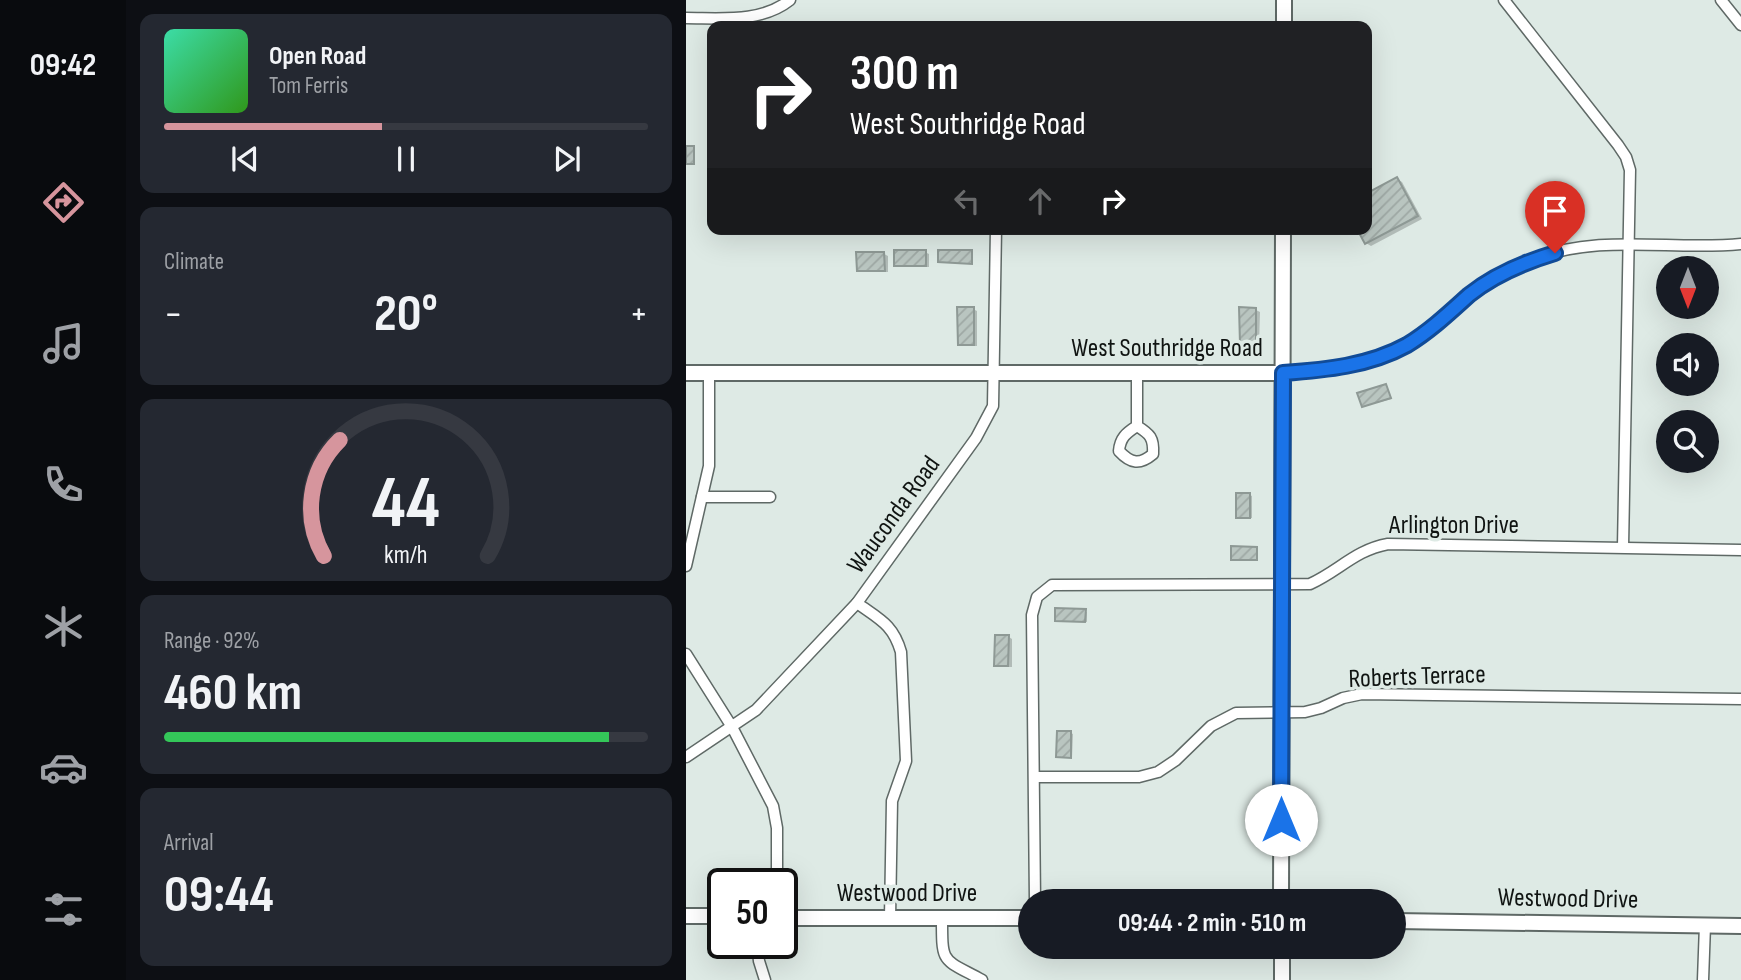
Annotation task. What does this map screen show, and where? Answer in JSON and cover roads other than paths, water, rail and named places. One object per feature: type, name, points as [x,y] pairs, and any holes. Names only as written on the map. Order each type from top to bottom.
[{"type":"street","points":[[686,18],[737,18],[762,14],[790,0]]},
{"type":"street","points":[[1284,0],[1284,21]]},
{"type":"street","points":[[1504,0],[1626,158],[1630,170],[1623,547]]},
{"type":"street","points":[[1721,0],[1741,25]]},
{"type":"street","name":"Wauconda Road","points":[[686,757],[755,710],[857,603],[976,438],[993,406],[996,235]]},
{"type":"street","points":[[1281,889],[1283,235]]},
{"type":"street","name":"West Southridge Road","points":[[686,373],[1283,373],[1321,370],[1363,362],[1405,346],[1443,320],[1471,294],[1492,280],[1537,258],[1573,248],[1629,244],[1741,244]]},
{"type":"street","points":[[1137,372],[1137,426]]},
{"type":"street","points":[[686,566],[709,466],[709,373]]},
{"type":"street","points":[[702,497],[770,497]]},
{"type":"street","name":"Arlington Drive","points":[[1035,777],[1032,615],[1037,597],[1052,585],[1310,584],[1333,574],[1350,558],[1370,547],[1388,544],[1741,550]]},
{"type":"street","points":[[857,603],[883,621],[897,636],[901,652],[906,761],[892,801],[890,918]]},
{"type":"street","points":[[686,654],[732,727],[773,806],[777,828],[777,868]]},
{"type":"street","name":"Roberts Terrace","points":[[1035,777],[1148,775],[1176,760],[1211,726],[1236,713],[1305,712],[1362,694],[1741,699]]},
{"type":"street","points":[[1035,777],[1035,889]]},
{"type":"street","points":[[686,916],[707,916]]},
{"type":"street","name":"Westwood Drive","points":[[798,918],[1018,918]]},
{"type":"street","points":[[942,919],[942,952],[948,961],[982,980]]},
{"type":"street","name":"Westwood Drive","points":[[1406,921],[1741,926]]},
{"type":"street","points":[[1703,980],[1705,925]]},
{"type":"street","points":[[759,959],[765,980]]},
{"type":"street","points":[[1282,959],[1282,980]]}]
